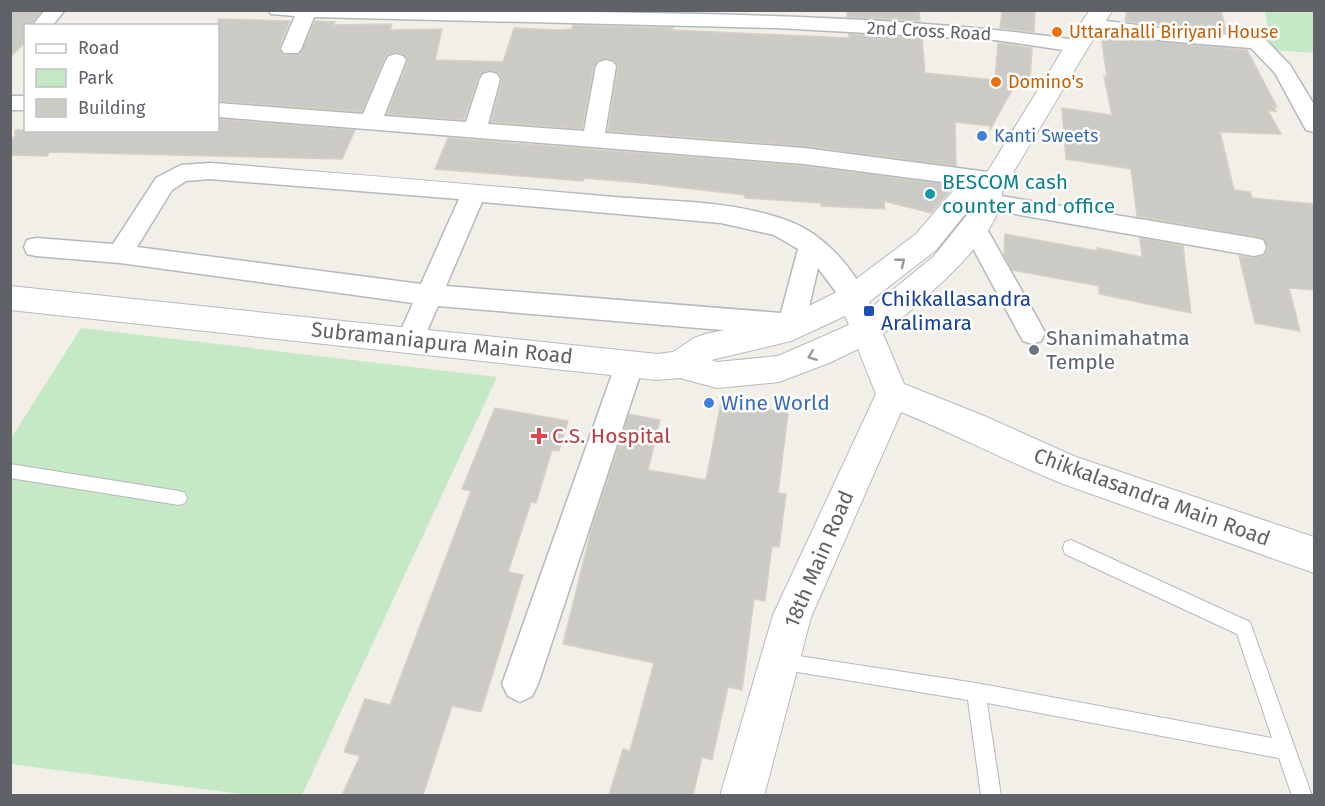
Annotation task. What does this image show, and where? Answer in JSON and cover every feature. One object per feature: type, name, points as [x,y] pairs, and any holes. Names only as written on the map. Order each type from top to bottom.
[{"type":"main road","name":"Subramaniapura Main Road","points":[[10,298],[657,367],[681,365],[717,375],[779,369],[819,354],[865,332],[944,264],[974,228],[991,190],[1077,46],[1097,18]]},
{"type":"main road","points":[[681,365],[705,347],[791,329],[854,297],[926,242],[968,192],[991,190]]},
{"type":"main road","points":[[854,297],[865,332],[892,394]]},
{"type":"main road","name":"Chikkalasandra Main Road","points":[[892,394],[970,424],[1075,473],[1314,555]]},
{"type":"main road","name":"18th Main Road","points":[[742,795],[792,615],[892,394]]},
{"type":"street","points":[[43,24],[56,10]]},
{"type":"street","name":"2nd Cross Road","points":[[278,10],[777,22],[994,34],[1077,46]]},
{"type":"street","points":[[291,49],[307,11]]},
{"type":"street","points":[[1097,18],[1166,35],[1257,42],[1266,48],[1288,76],[1314,125]]},
{"type":"street","points":[[371,122],[396,60]]},
{"type":"street","points":[[593,140],[606,66]]},
{"type":"street","points":[[475,130],[490,79]]},
{"type":"street","points":[[219,110],[804,156],[991,190],[1254,247]]},
{"type":"street","points":[[120,254],[164,184],[181,173],[210,171],[474,192],[737,217],[778,228],[811,246],[842,276],[854,297]]},
{"type":"street","points":[[410,339],[474,192]]},
{"type":"street","points":[[974,228],[1032,333]]},
{"type":"street","points":[[36,247],[120,254],[429,295],[781,324],[793,320],[811,246]]},
{"type":"street","points":[[520,684],[630,363]]},
{"type":"lane","points":[[10,471],[179,498]]},
{"type":"lane","points":[[1071,548],[1244,628],[1302,795]]},
{"type":"lane","points":[[779,662],[976,692],[1286,750]]},
{"type":"lane","points":[[976,692],[991,795]]},
{"type":"green space","points":[[1265,11],[1314,11],[1314,53],[1271,50]]},
{"type":"green space","points":[[81,328],[497,377],[302,795],[249,795],[11,764],[10,440]]},
{"type":"building","points":[[10,10],[42,10],[32,24],[24,24],[24,44],[10,57]]},
{"type":"building","points":[[847,10],[919,10],[920,21],[847,17]]},
{"type":"building","points":[[1002,10],[1035,10],[1034,32],[1000,28]]},
{"type":"building","points":[[1127,10],[1221,10],[1226,32],[1125,21]]},
{"type":"building","points":[[218,19],[290,21],[279,48],[284,55],[300,54],[315,21],[335,22],[333,25],[392,24],[390,30],[442,29],[435,60],[503,62],[514,28],[557,30],[572,29],[573,25],[849,38],[849,34],[922,38],[925,73],[995,80],[998,43],[1032,48],[1030,81],[1018,79],[990,130],[990,126],[955,122],[956,166],[804,146],[608,131],[618,66],[615,61],[607,58],[598,60],[594,66],[582,129],[491,122],[502,80],[499,73],[491,70],[482,72],[478,78],[464,120],[387,114],[408,61],[405,55],[397,52],[388,54],[384,59],[362,112],[219,101]]},
{"type":"building","points":[[1101,36],[1247,50],[1277,107],[1273,106],[1276,111],[1268,111],[1281,134],[1220,132],[1234,190],[1250,192],[1252,198],[1314,204],[1314,290],[1289,288],[1300,331],[1255,323],[1239,256],[1254,258],[1263,256],[1268,248],[1263,238],[1137,216],[1131,169],[1066,159],[1062,108],[1112,115],[1104,76],[1107,77]]},
{"type":"building","points":[[219,119],[355,130],[342,159],[50,152],[47,156],[10,155],[10,142],[15,136],[15,130],[24,130],[24,132],[219,132]]},
{"type":"building","points":[[448,138],[804,166],[951,185],[949,192],[931,213],[884,201],[885,209],[821,206],[821,203],[745,198],[745,195],[642,183],[584,178],[583,181],[435,169]]},
{"type":"building","points":[[1005,234],[1142,257],[1140,238],[1183,246],[1191,313],[1099,294],[1099,286],[1012,270],[1004,255]]},
{"type":"building","points":[[721,402],[788,413],[778,493],[786,494],[779,547],[772,546],[765,601],[754,599],[742,690],[728,687],[712,760],[702,757],[693,795],[609,795],[623,749],[630,751],[654,663],[563,644],[592,527],[629,414],[660,420],[648,470],[706,480]]},
{"type":"building","points":[[495,408],[568,421],[559,451],[552,450],[536,503],[531,502],[508,572],[523,575],[481,712],[452,706],[423,795],[342,795],[360,756],[344,752],[365,699],[390,705],[471,491],[462,489]]},
{"type":"place","name":"Uttarahalli Biriyani House","points":[[1057,32]]},
{"type":"place","name":"Domino's","points":[[996,82]]},
{"type":"place","name":"Kanti Sweets","points":[[982,136]]},
{"type":"place","name":"BESCOM cash counter and office","points":[[930,194]]},
{"type":"place","name":"Chikkallasandra Aralimara","points":[[869,311]]},
{"type":"place","name":"Shanimahatma Temple","points":[[1034,350]]},
{"type":"place","name":"Wine World","points":[[709,403]]},
{"type":"place","name":"C.S. Hospital","points":[[539,436]]}]
